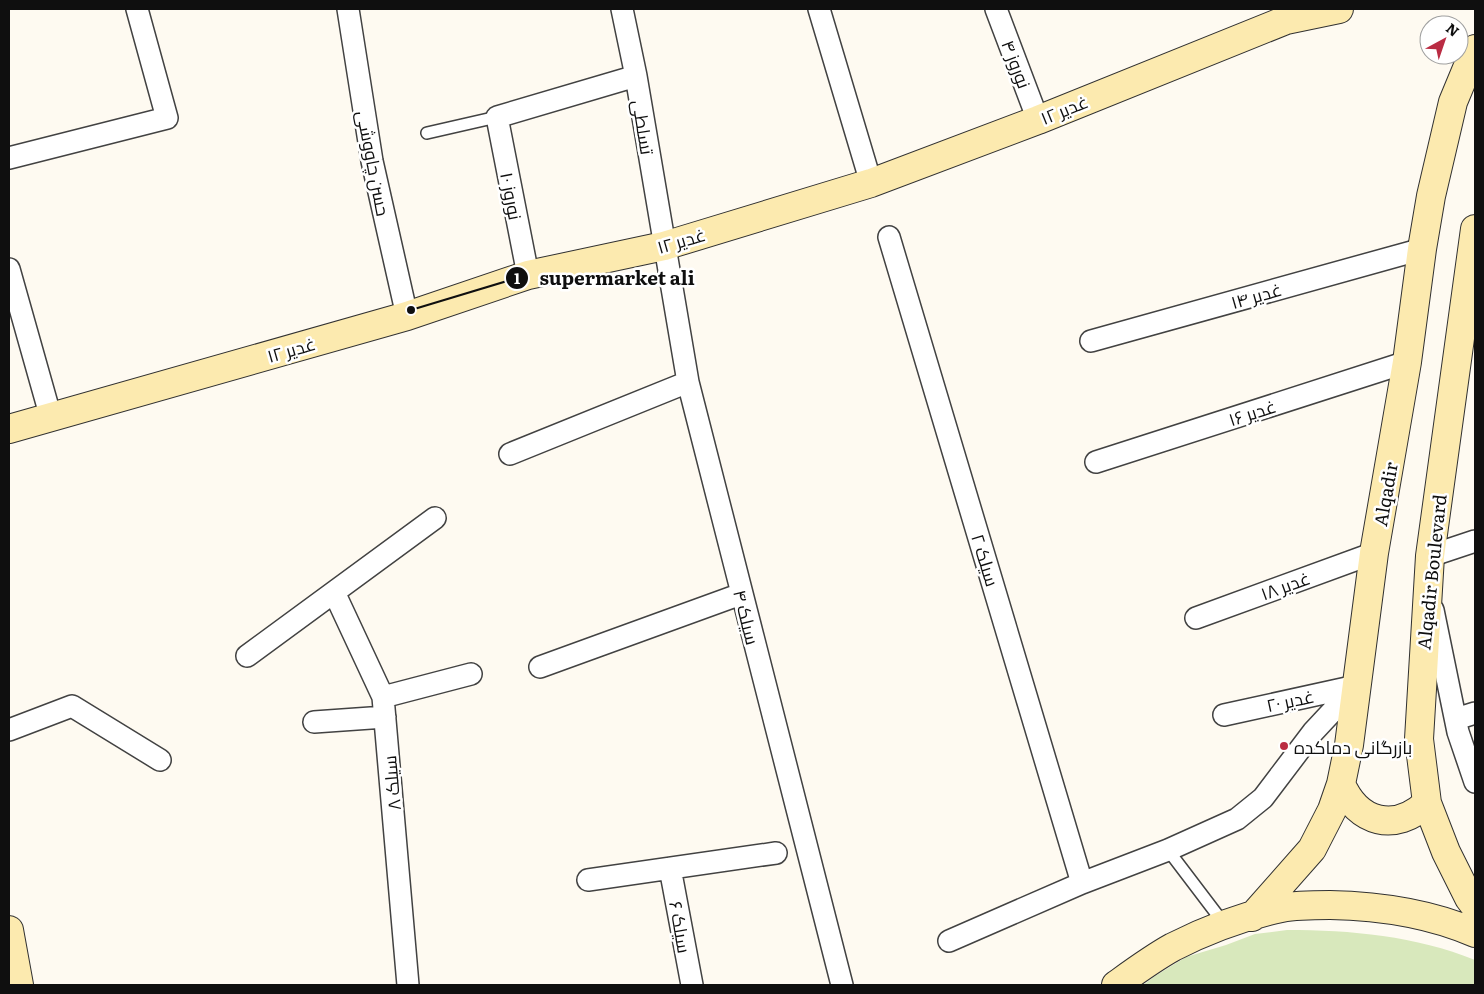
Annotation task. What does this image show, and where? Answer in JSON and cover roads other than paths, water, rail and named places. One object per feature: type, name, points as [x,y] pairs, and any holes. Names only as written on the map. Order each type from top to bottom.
[{"type":"main road","name":"غدیر ۱۲","points":[[9,430],[407,316],[528,275],[664,246],[871,183],[1038,120],[1283,14],[1339,9]]},
{"type":"main road","name":"Alqadir","points":[[1252,916],[1312,849],[1332,810],[1341,784],[1374,553],[1407,362],[1431,196],[1453,102],[1475,49]]},
{"type":"main road","name":"Alqadir Boulevard","points":[[1475,229],[1430,556],[1419,740],[1427,803],[1446,852],[1469,898],[1475,906]]},
{"type":"main road","points":[[1341,784],[1353,805],[1373,817],[1384,820],[1408,817],[1427,803]]},
{"type":"main road","points":[[1116,985],[1173,947],[1225,925],[1282,908],[1363,906],[1416,914],[1442,921],[1475,934]]},
{"type":"main road","points":[[9,930],[19,985]]},
{"type":"street","points":[[9,158],[167,118],[137,9]]},
{"type":"street","name":"حسن چاووشی","points":[[348,9],[372,161],[407,316]]},
{"type":"street","name":"تسلطی","points":[[622,9],[636,76],[664,246]]},
{"type":"street","points":[[819,9],[871,183]]},
{"type":"street","name":"نوروز ۴","points":[[996,9],[1038,120]]},
{"type":"street","points":[[497,117],[636,76]]},
{"type":"street","name":"نوروز ۱۰","points":[[497,117],[528,275]]},
{"type":"street","name":"سیلک ۲","points":[[889,237],[1082,883]]},
{"type":"street","name":"سیلک ۴","points":[[664,246],[688,382],[842,985]]},
{"type":"street","name":"غدیر ۱۴","points":[[1091,341],[1422,249]]},
{"type":"street","points":[[9,269],[50,418]]},
{"type":"street","name":"غدیر ۱۶","points":[[1096,462],[1407,362]]},
{"type":"street","points":[[510,454],[688,382]]},
{"type":"street","points":[[247,656],[435,518]]},
{"type":"street","points":[[1430,556],[1475,541]]},
{"type":"street","name":"غدیر ۱۸","points":[[1196,618],[1374,553]]},
{"type":"street","points":[[1427,584],[1466,716],[1458,732],[1475,782]]},
{"type":"street","name":"سیلک ۸","points":[[334,592],[384,707],[408,985]]},
{"type":"street","points":[[540,667],[741,594]]},
{"type":"street","points":[[314,722],[384,707],[471,674]]},
{"type":"street","points":[[949,941],[1082,883],[1168,850],[1237,819],[1263,798],[1313,732],[1356,686]]},
{"type":"street","name":"غدیر ۲۰","points":[[1224,714],[1356,686]]},
{"type":"street","points":[[9,730],[72,706],[160,760]]},
{"type":"street","points":[[588,880],[776,853]]},
{"type":"street","name":"سیلک ۶","points":[[670,868],[692,985]]},
{"type":"lane","points":[[427,133],[497,117]]},
{"type":"lane","points":[[1168,850],[1225,925]]},
{"type":"place","name":"supermarket ali","points":[[411,310]]},
{"type":"place","name":"بازرگانی دماکده","points":[[1284,746]]}]
